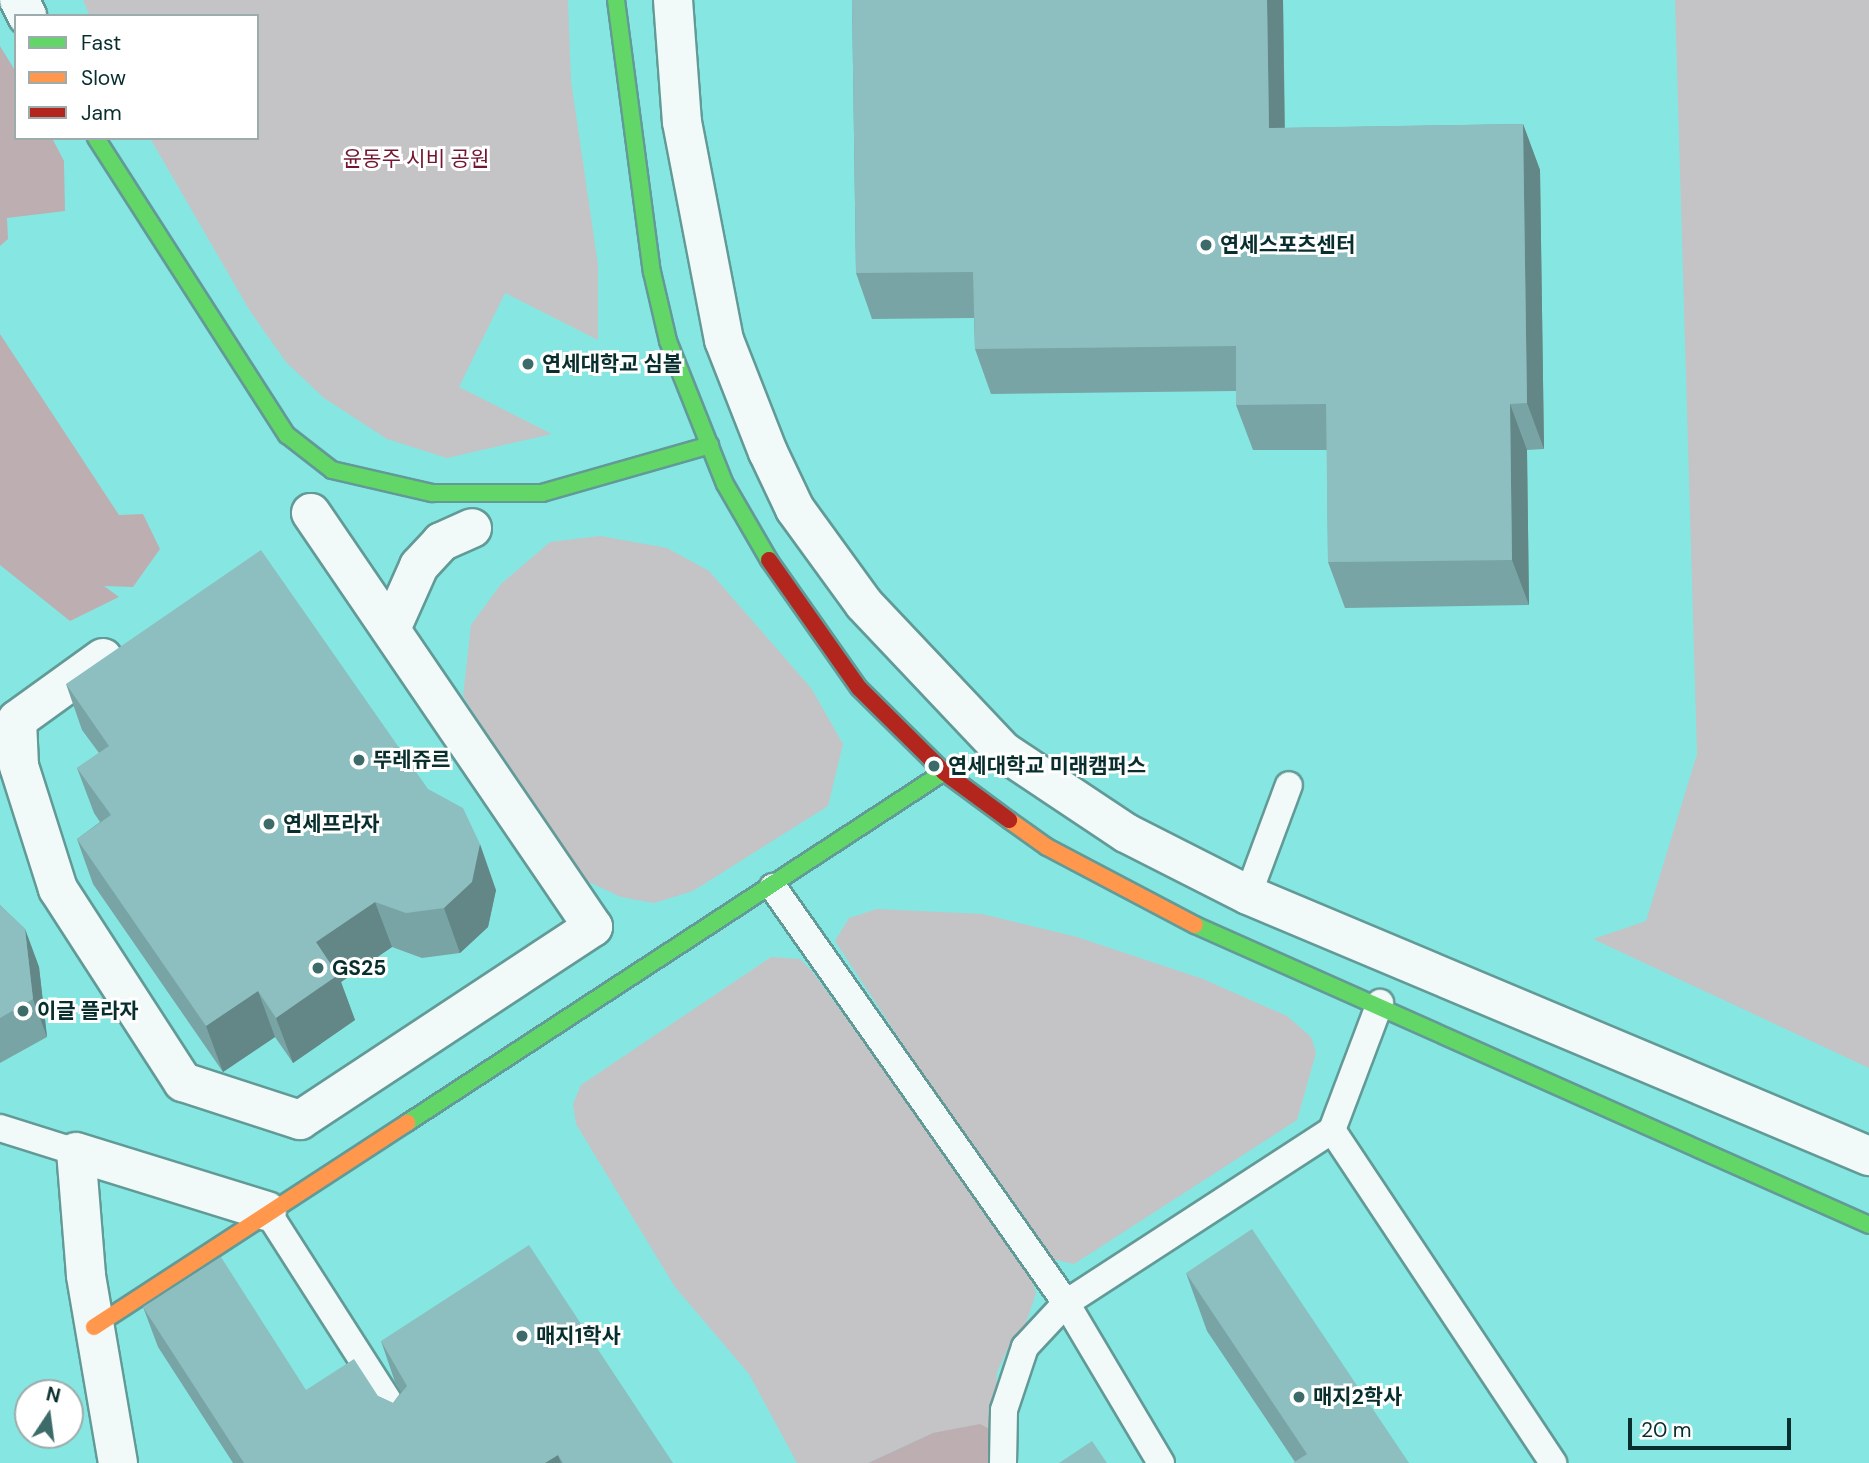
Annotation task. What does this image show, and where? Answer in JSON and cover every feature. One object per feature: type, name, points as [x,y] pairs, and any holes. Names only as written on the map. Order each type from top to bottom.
[{"type":"street","points":[[616,0],[652,272],[668,341],[725,484],[793,602],[859,688],[944,772],[1047,847],[1160,909],[1380,1003],[1869,1225]]},
{"type":"street","points":[[673,0],[682,122],[724,340],[795,509],[864,604],[1003,751],[1126,833],[1248,895],[1853,1149]]},
{"type":"street","points":[[97,140],[288,435],[332,470],[432,493],[530,494],[622,475],[710,444]]},
{"type":"street","points":[[103,658],[17,720],[19,766],[48,866],[64,902],[183,1082],[300,1120],[593,927],[311,513]]},
{"type":"street","points":[[391,629],[419,566],[441,542],[472,528]]},
{"type":"street","points":[[94,1327],[267,1211],[773,887],[944,772]]},
{"type":"street","points":[[118,1463],[94,1327],[76,1152],[267,1211]]},
{"type":"lane","points":[[1248,895],[1289,785]]},
{"type":"lane","points":[[773,887],[1066,1303],[1161,1463]]},
{"type":"lane","points":[[1003,1463],[1012,1375],[1025,1347],[1066,1303],[1332,1130],[1380,1003]]},
{"type":"lane","points":[[0,1129],[76,1152]]},
{"type":"lane","points":[[1332,1130],[1552,1463]]},
{"type":"lane","points":[[267,1211],[406,1428]]},
{"type":"shaded area","name":"연세대학교 미래캠퍼스","points":[[0,0],[1869,0],[1869,1463],[0,1463]]},
{"type":"shaded area","points":[[0,46],[14,69],[14,140],[53,140],[64,161],[65,211],[7,218],[8,239],[0,246]]},
{"type":"shaded area","points":[[0,334],[119,515],[143,514],[160,549],[133,587],[104,586],[119,597],[70,621],[0,565]]},
{"type":"shaded area","points":[[980,1424],[995,1432],[988,1463],[868,1463],[933,1433]]},
{"type":"green space","name":"윤동주 시비 공원","points":[[83,0],[568,0],[571,81],[598,265],[598,340],[505,293],[459,387],[552,434],[447,458],[387,439],[324,398],[286,362],[250,311],[151,140],[259,140],[259,14],[89,14]]},
{"type":"green space","points":[[1675,0],[1869,0],[1869,1068],[1593,939],[1646,921],[1697,754]]},
{"type":"green space","points":[[600,536],[667,548],[709,571],[811,688],[843,744],[828,806],[693,891],[654,903],[621,897],[576,876],[463,696],[471,625],[501,584],[550,542]]},
{"type":"green space","points":[[877,909],[982,914],[1077,937],[1203,979],[1287,1016],[1311,1037],[1316,1053],[1297,1120],[1074,1264],[1043,1257],[835,941],[849,918]]},
{"type":"green space","points":[[771,957],[800,959],[811,970],[1028,1270],[1036,1293],[1022,1335],[1009,1346],[997,1372],[995,1432],[933,1433],[868,1463],[797,1463],[749,1374],[675,1287],[576,1124],[573,1104],[581,1085]]},
{"type":"building","name":"연세스포츠센터","points":[[852,0],[1267,0],[1269,128],[1523,124],[1527,403],[1510,404],[1512,560],[1328,562],[1326,404],[1236,405],[1236,346],[975,349],[973,272],[856,273]]},
{"type":"building","name":"연세프라자","points":[[261,550],[428,789],[463,808],[480,844],[472,882],[444,908],[406,913],[375,902],[316,942],[338,975],[276,1018],[258,991],[206,1026],[77,839],[111,815],[77,768],[109,746],[66,684]]},
{"type":"building","points":[[0,905],[25,929],[33,999],[0,1018]]},
{"type":"building","name":"매지2학사","points":[[1252,1229],[1409,1463],[1293,1463],[1307,1454],[1186,1273]]},
{"type":"building","points":[[529,1245],[673,1463],[563,1463],[558,1455],[545,1463],[244,1463],[143,1307],[221,1257],[306,1390],[354,1359],[378,1396],[393,1403],[407,1386],[381,1341]]},
{"type":"building","points":[[1092,1441],[1107,1463],[1059,1463]]},
{"type":"traffic: fast","points":[[616,0],[652,272],[668,341],[725,484],[769,560]]},
{"type":"traffic: fast","points":[[97,140],[287,435],[332,470],[432,493],[542,493],[710,445]]},
{"type":"traffic: fast","points":[[407,1123],[944,772]]},
{"type":"traffic: fast","points":[[1195,925],[1869,1225]]},
{"type":"traffic: slow","points":[[1009,820],[1047,847],[1195,925]]},
{"type":"traffic: slow","points":[[94,1327],[407,1123]]},
{"type":"traffic: jam","points":[[769,560],[859,688],[944,772],[1009,820]]},
{"type":"place","name":"연세스포츠센터","points":[[1206,245]]},
{"type":"place","name":"연세대학교 심볼","points":[[528,364]]},
{"type":"place","name":"뚜레쥬르","points":[[359,760]]},
{"type":"place","name":"연세대학교 미래캠퍼스","points":[[934,766]]},
{"type":"place","name":"연세프라자","points":[[269,824]]},
{"type":"place","name":"GS25","points":[[318,968]]},
{"type":"place","name":"이글 플라자","points":[[23,1011]]},
{"type":"place","name":"매지1학사","points":[[522,1336]]},
{"type":"place","name":"매지2학사","points":[[1299,1397]]}]
